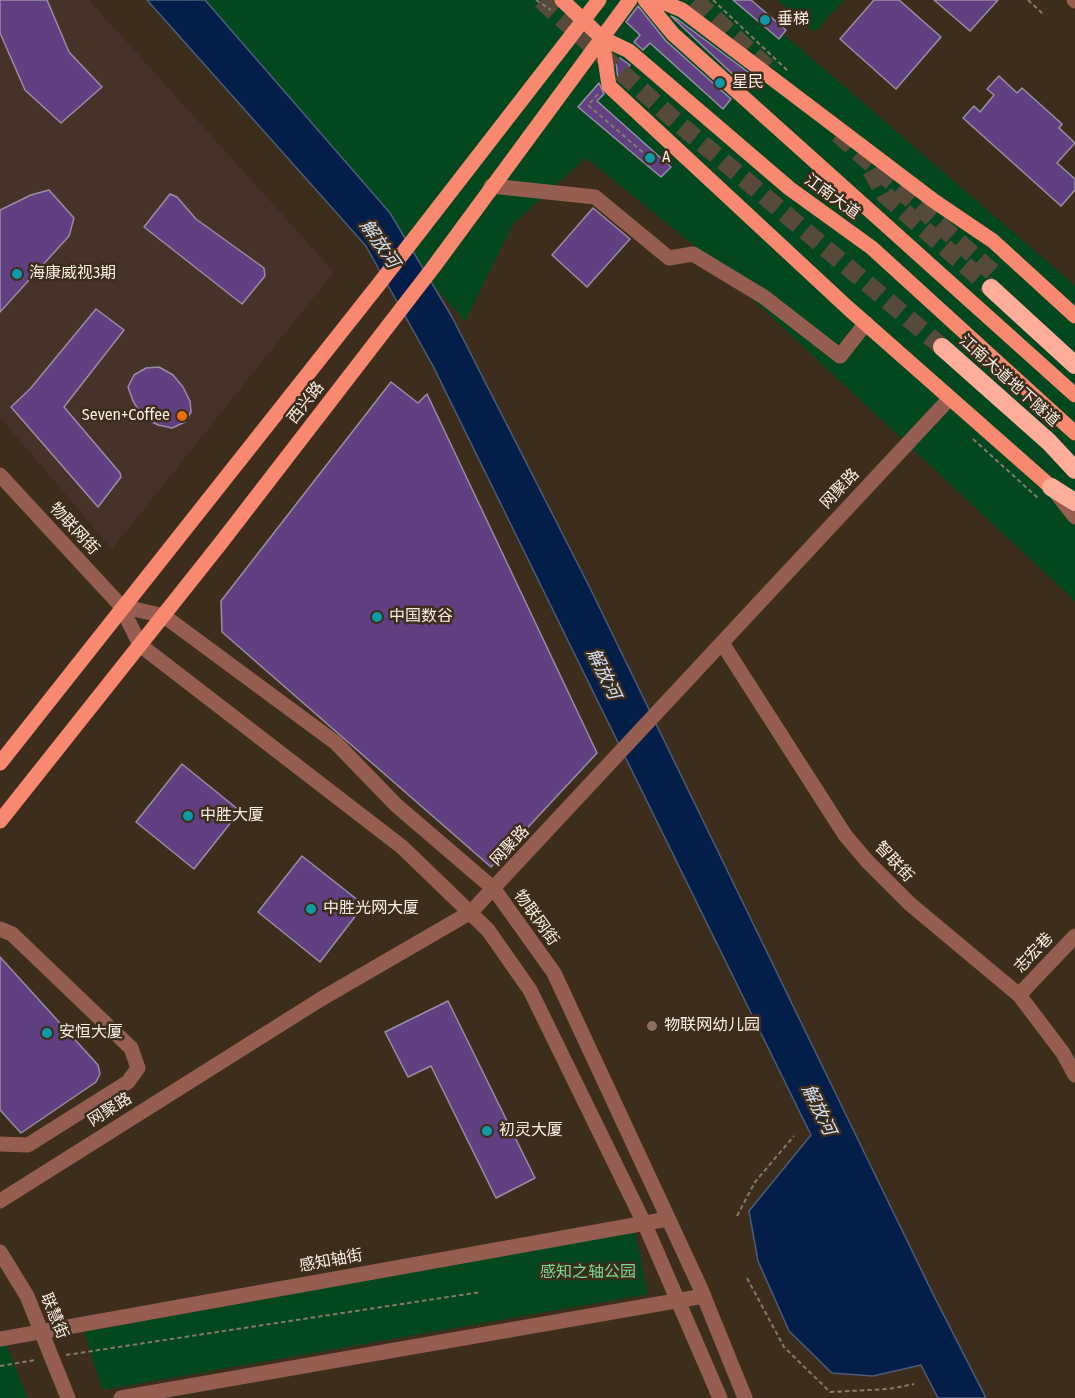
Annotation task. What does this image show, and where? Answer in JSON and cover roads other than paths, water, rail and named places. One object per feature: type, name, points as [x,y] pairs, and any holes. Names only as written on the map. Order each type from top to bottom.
[{"type":"highway","points":[[1075,348],[994,283],[1075,365]]},
{"type":"highway","name":"江南大道地下隧道","points":[[942,346],[1049,442],[1075,470]]},
{"type":"highway","points":[[1049,442],[1075,459]]},
{"type":"highway","points":[[1051,487],[1075,502]]},
{"type":"main road","name":"江南大道","points":[[562,0],[602,38],[628,51],[789,188],[872,248],[1075,433]]},
{"type":"main road","name":"西兴路","points":[[0,763],[379,284],[582,18],[599,0]]},
{"type":"main road","name":"西兴路","points":[[0,821],[164,615],[432,269],[630,0]]},
{"type":"main road","name":"江南大道","points":[[645,0],[673,34],[1075,394]]},
{"type":"main road","points":[[658,0],[682,10],[934,201],[993,241],[1075,316]]},
{"type":"main road","points":[[602,38],[609,86],[866,323],[1051,487]]},
{"type":"street","points":[[491,186],[595,197],[669,258],[693,254],[764,297],[840,356],[866,323]]},
{"type":"street","name":"网聚路","points":[[0,1201],[321,999],[471,912],[950,398]]},
{"type":"street","name":"物联网街","points":[[0,475],[122,606],[140,645],[402,847],[488,930],[530,990],[644,1223],[680,1301],[720,1398]]},
{"type":"street","points":[[1051,487],[1075,517]]},
{"type":"street","name":"物联网街","points":[[122,606],[164,615],[336,743],[396,805],[494,889],[554,973],[704,1296],[745,1398]]},
{"type":"street","name":"智联街","points":[[723,643],[845,835],[867,861],[910,904],[1019,995],[1058,1045],[1075,1075]]},
{"type":"street","points":[[0,929],[12,934],[131,1048],[138,1068],[128,1082],[28,1145],[0,1144]]},
{"type":"street","name":"志宏巷","points":[[1019,995],[1075,936]]},
{"type":"street","name":"感知轴街","points":[[0,1339],[668,1219]]},
{"type":"street","name":"联慧街","points":[[0,1252],[27,1296],[68,1398]]},
{"type":"street","points":[[121,1398],[704,1296]]},
{"type":"water","name":"解放河","points":[[147,0],[205,0],[390,213],[452,317],[590,588],[933,1294],[986,1398],[938,1398],[921,1365],[873,1376],[832,1373],[789,1331],[758,1261],[749,1211],[811,1135],[433,366],[366,246]]},
{"type":"tunnel","points":[[541,0],[670,116],[942,347]]},
{"type":"tunnel","points":[[695,0],[770,70]]},
{"type":"tunnel","points":[[838,134],[998,277]]},
{"type":"tunnel","points":[[871,170],[885,195],[991,288]]},
{"type":"place","name":"垂梯","points":[[765,20]]},
{"type":"place","name":"星民","points":[[720,83]]},
{"type":"place","name":"A","points":[[650,158]]},
{"type":"place","name":"海康威视3期","points":[[17,274]]},
{"type":"place","name":"Seven+Coffee","points":[[182,416]]},
{"type":"place","name":"中国数谷","points":[[377,617]]},
{"type":"place","name":"中胜大厦","points":[[188,816]]},
{"type":"place","name":"中胜光网大厦","points":[[311,909]]},
{"type":"place","name":"物联网幼儿园","points":[[652,1026]]},
{"type":"place","name":"安恒大厦","points":[[47,1033]]},
{"type":"place","name":"初灵大厦","points":[[487,1131]]},
{"type":"park label","name":"感知之轴公园","points":[[588,1273]]}]
